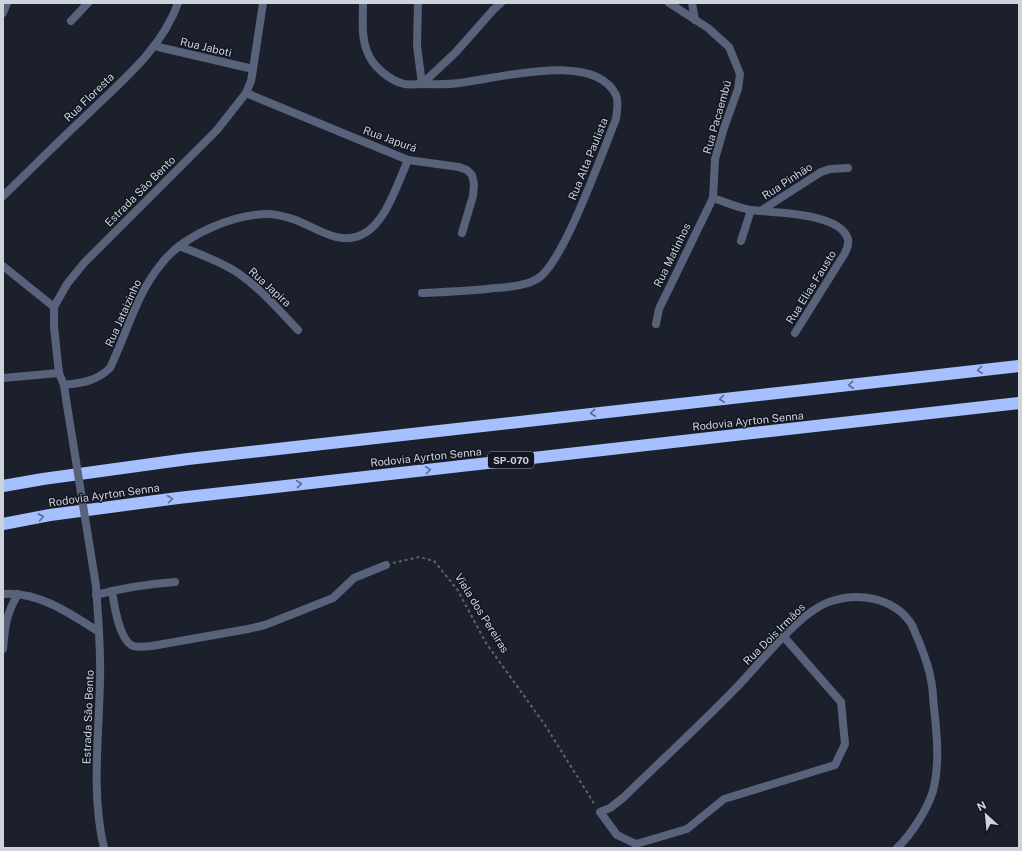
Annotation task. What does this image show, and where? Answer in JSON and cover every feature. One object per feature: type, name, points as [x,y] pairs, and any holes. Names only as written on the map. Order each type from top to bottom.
[{"type":"highway","points":[[3,486],[188,459],[1019,366]]},
{"type":"highway","name":"Rodovia Ayrton Senna","points":[[3,524],[50,515],[178,498],[1019,403]]},
{"type":"street","points":[[3,13],[7,3]]},
{"type":"street","points":[[71,20],[88,3]]},
{"type":"street","name":"Rua Floresta","points":[[3,196],[127,76],[154,46],[172,19],[178,3]]},
{"type":"street","name":"Estrada São Bento","points":[[104,848],[98,805],[97,748],[100,666],[96,586],[64,385],[59,373],[54,328],[54,307],[67,284],[84,263],[217,130],[246,93],[251,81],[263,3]]},
{"type":"street","name":"Rua Alta Paulista","points":[[363,3],[363,33],[366,51],[373,63],[394,80],[406,84],[440,85],[532,71],[558,70],[582,72],[598,77],[610,86],[616,96],[618,106],[616,119],[582,204],[556,258],[545,273],[537,279],[527,283],[509,287],[422,293]]},
{"type":"street","points":[[418,3],[417,46],[422,84]]},
{"type":"street","points":[[422,84],[456,52],[501,3]]},
{"type":"street","name":"Rua Pacaembú","points":[[669,3],[708,28],[729,47],[740,74],[738,89],[715,159],[713,198]]},
{"type":"street","points":[[692,3],[695,20]]},
{"type":"street","name":"Rua Jaboti","points":[[154,46],[253,69]]},
{"type":"street","name":"Rua Japurá","points":[[246,93],[408,160],[459,167],[467,170],[472,175],[474,184],[473,196],[462,233]]},
{"type":"street","name":"Rua Jataizinho","points":[[64,385],[92,381],[103,376],[110,368],[137,302],[148,282],[162,263],[179,246],[209,229],[231,221],[250,216],[270,214],[292,219],[325,234],[342,239],[354,238],[365,234],[385,212],[408,160]]},
{"type":"street","name":"Rua Pinhão","points":[[762,210],[821,172],[830,169],[848,168]]},
{"type":"street","name":"Rua Elias Fausto","points":[[713,198],[751,210],[807,216],[839,227],[845,232],[848,239],[845,254],[795,333]]},
{"type":"street","name":"Rua Matinhos","points":[[656,324],[659,309],[713,198]]},
{"type":"street","points":[[741,241],[751,210]]},
{"type":"street","name":"Rua Japira","points":[[179,246],[212,259],[238,273],[259,290],[298,330]]},
{"type":"street","points":[[3,266],[54,307]]},
{"type":"street","points":[[3,378],[59,373]]},
{"type":"street","points":[[112,590],[116,613],[126,640],[132,646],[136,647],[152,646],[265,625],[333,598],[354,578],[386,565]]},
{"type":"street","points":[[96,595],[112,590],[148,584],[175,582]]},
{"type":"street","points":[[3,594],[18,594],[37,599],[65,611],[99,632]]},
{"type":"street","points":[[3,649],[9,609],[18,594]]},
{"type":"street","name":"Rua Dois Irmãos","points":[[600,812],[610,808],[624,797],[735,689],[795,625],[814,609],[830,601],[848,596],[872,598],[889,604],[901,612],[911,623],[925,657],[932,681],[936,728],[936,776],[932,793],[921,816],[905,841],[897,848]]},
{"type":"street","points":[[600,812],[617,835],[636,844],[687,829],[724,799],[835,765],[844,744],[841,702],[784,636]]},
{"type":"path","name":"Viela dos Pereiras","points":[[386,565],[419,557],[434,560],[457,589],[486,643],[545,725],[600,812]]}]
